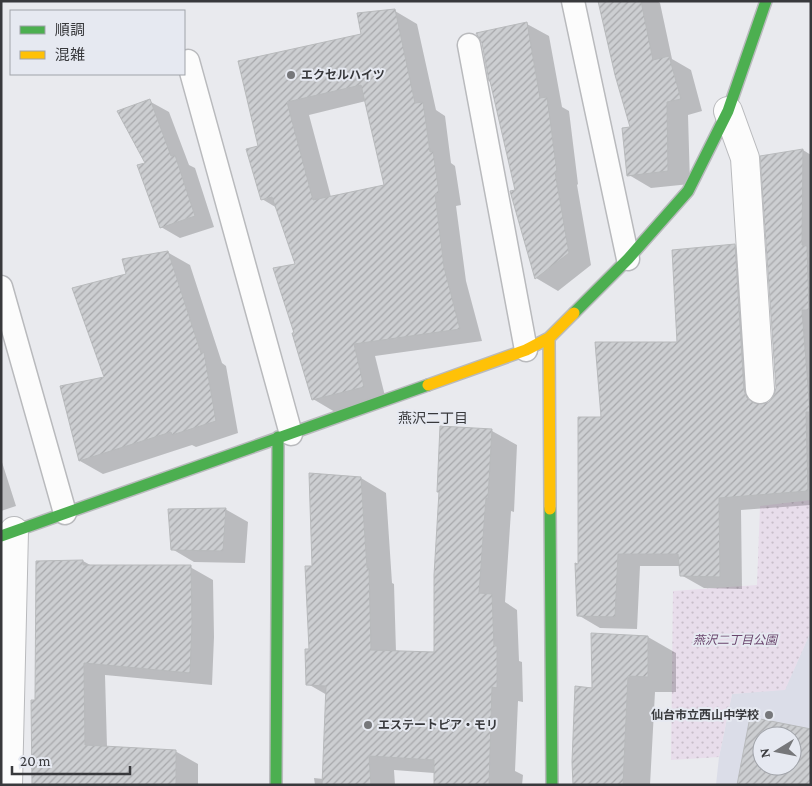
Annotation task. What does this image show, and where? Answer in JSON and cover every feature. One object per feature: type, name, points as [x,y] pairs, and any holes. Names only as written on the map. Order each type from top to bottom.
[{"type":"street","points":[[8,785],[8,534],[526,350],[549,338],[628,259],[688,191],[728,111],[766,1]]},
{"type":"street","points":[[728,111],[745,158],[760,389]]},
{"type":"street","points":[[549,338],[552,785]]},
{"type":"street","points":[[276,785],[285,436]]},
{"type":"lane","points":[[573,1],[628,259]]},
{"type":"lane","points":[[469,45],[526,350]]},
{"type":"lane","points":[[188,61],[285,436]]},
{"type":"lane","points":[[1,287],[65,514]]},
{"type":"shaded area","name":"仙台市立西山中学校","points":[[811,631],[811,785],[716,785],[719,757],[732,694],[785,689]]},
{"type":"green space","name":"燕沢二丁目公園","points":[[811,500],[811,631],[785,690],[732,694],[719,757],[671,760],[673,591],[757,585],[760,506]]},
{"type":"building","points":[[598,1],[641,1],[653,60],[669,56],[681,99],[667,102],[668,171],[627,176],[622,128],[630,127],[615,75]]},
{"type":"building","points":[[395,9],[415,103],[423,102],[430,152],[433,151],[439,193],[435,194],[444,267],[460,329],[354,344],[364,387],[312,400],[292,333],[294,333],[273,268],[295,264],[272,197],[261,200],[246,149],[258,146],[238,61],[361,34],[357,13]],"holes":[[[361,85],[384,185],[313,200],[287,102]]]},
{"type":"building","points":[[527,22],[540,98],[547,97],[557,172],[555,172],[569,253],[535,279],[510,191],[515,190],[482,43],[476,33]]},
{"type":"building","points":[[150,99],[171,156],[175,155],[195,216],[160,228],[137,165],[145,163],[117,111]]},
{"type":"building","points":[[803,149],[802,245],[807,246],[809,310],[802,310],[810,412],[806,412],[808,491],[719,498],[720,577],[680,576],[678,554],[618,554],[615,617],[577,616],[575,563],[578,564],[578,417],[601,417],[595,342],[677,342],[672,250],[735,244],[744,390],[747,398],[754,403],[769,402],[776,388],[760,156]]},
{"type":"building","points":[[168,251],[201,353],[204,352],[216,421],[172,435],[171,432],[79,461],[60,386],[104,377],[72,288],[126,274],[122,259]]},
{"type":"building","points":[[440,426],[492,429],[479,593],[492,594],[494,646],[497,646],[497,688],[492,687],[489,785],[434,785],[434,760],[369,756],[371,785],[322,785],[326,686],[306,685],[305,649],[309,649],[305,566],[312,566],[309,473],[361,477],[367,568],[369,568],[371,650],[434,652],[434,575],[439,492],[437,492]]},
{"type":"building","points":[[226,508],[223,551],[171,550],[168,509]]},
{"type":"building","points":[[83,560],[83,565],[191,565],[192,623],[190,673],[84,663],[85,745],[176,750],[176,785],[32,785],[31,700],[35,700],[36,561]]},
{"type":"building","points":[[591,633],[648,636],[648,677],[628,676],[623,785],[573,785],[575,686],[592,688]]},
{"type":"building","points":[[750,717],[796,726],[752,726],[752,776],[802,776],[802,727],[811,729],[811,785],[737,785]]},
{"type":"traffic: fast","points":[[574,313],[628,259],[688,191],[728,111],[766,1]]},
{"type":"traffic: fast","points":[[1,536],[428,385]]},
{"type":"traffic: fast","points":[[276,785],[278,437]]},
{"type":"traffic: fast","points":[[550,509],[552,785]]},
{"type":"traffic: slow","points":[[428,385],[526,350],[549,338],[574,313]]},
{"type":"traffic: slow","points":[[549,338],[550,509]]},
{"type":"place","name":"エクセルハイツ","points":[[291,75]]},
{"type":"place","name":"仙台市立西山中学校","points":[[769,715]]},
{"type":"place","name":"エステートピア・モリ","points":[[368,725]]},
{"type":"district","name":"燕沢二丁目","points":[[433,418]]}]
